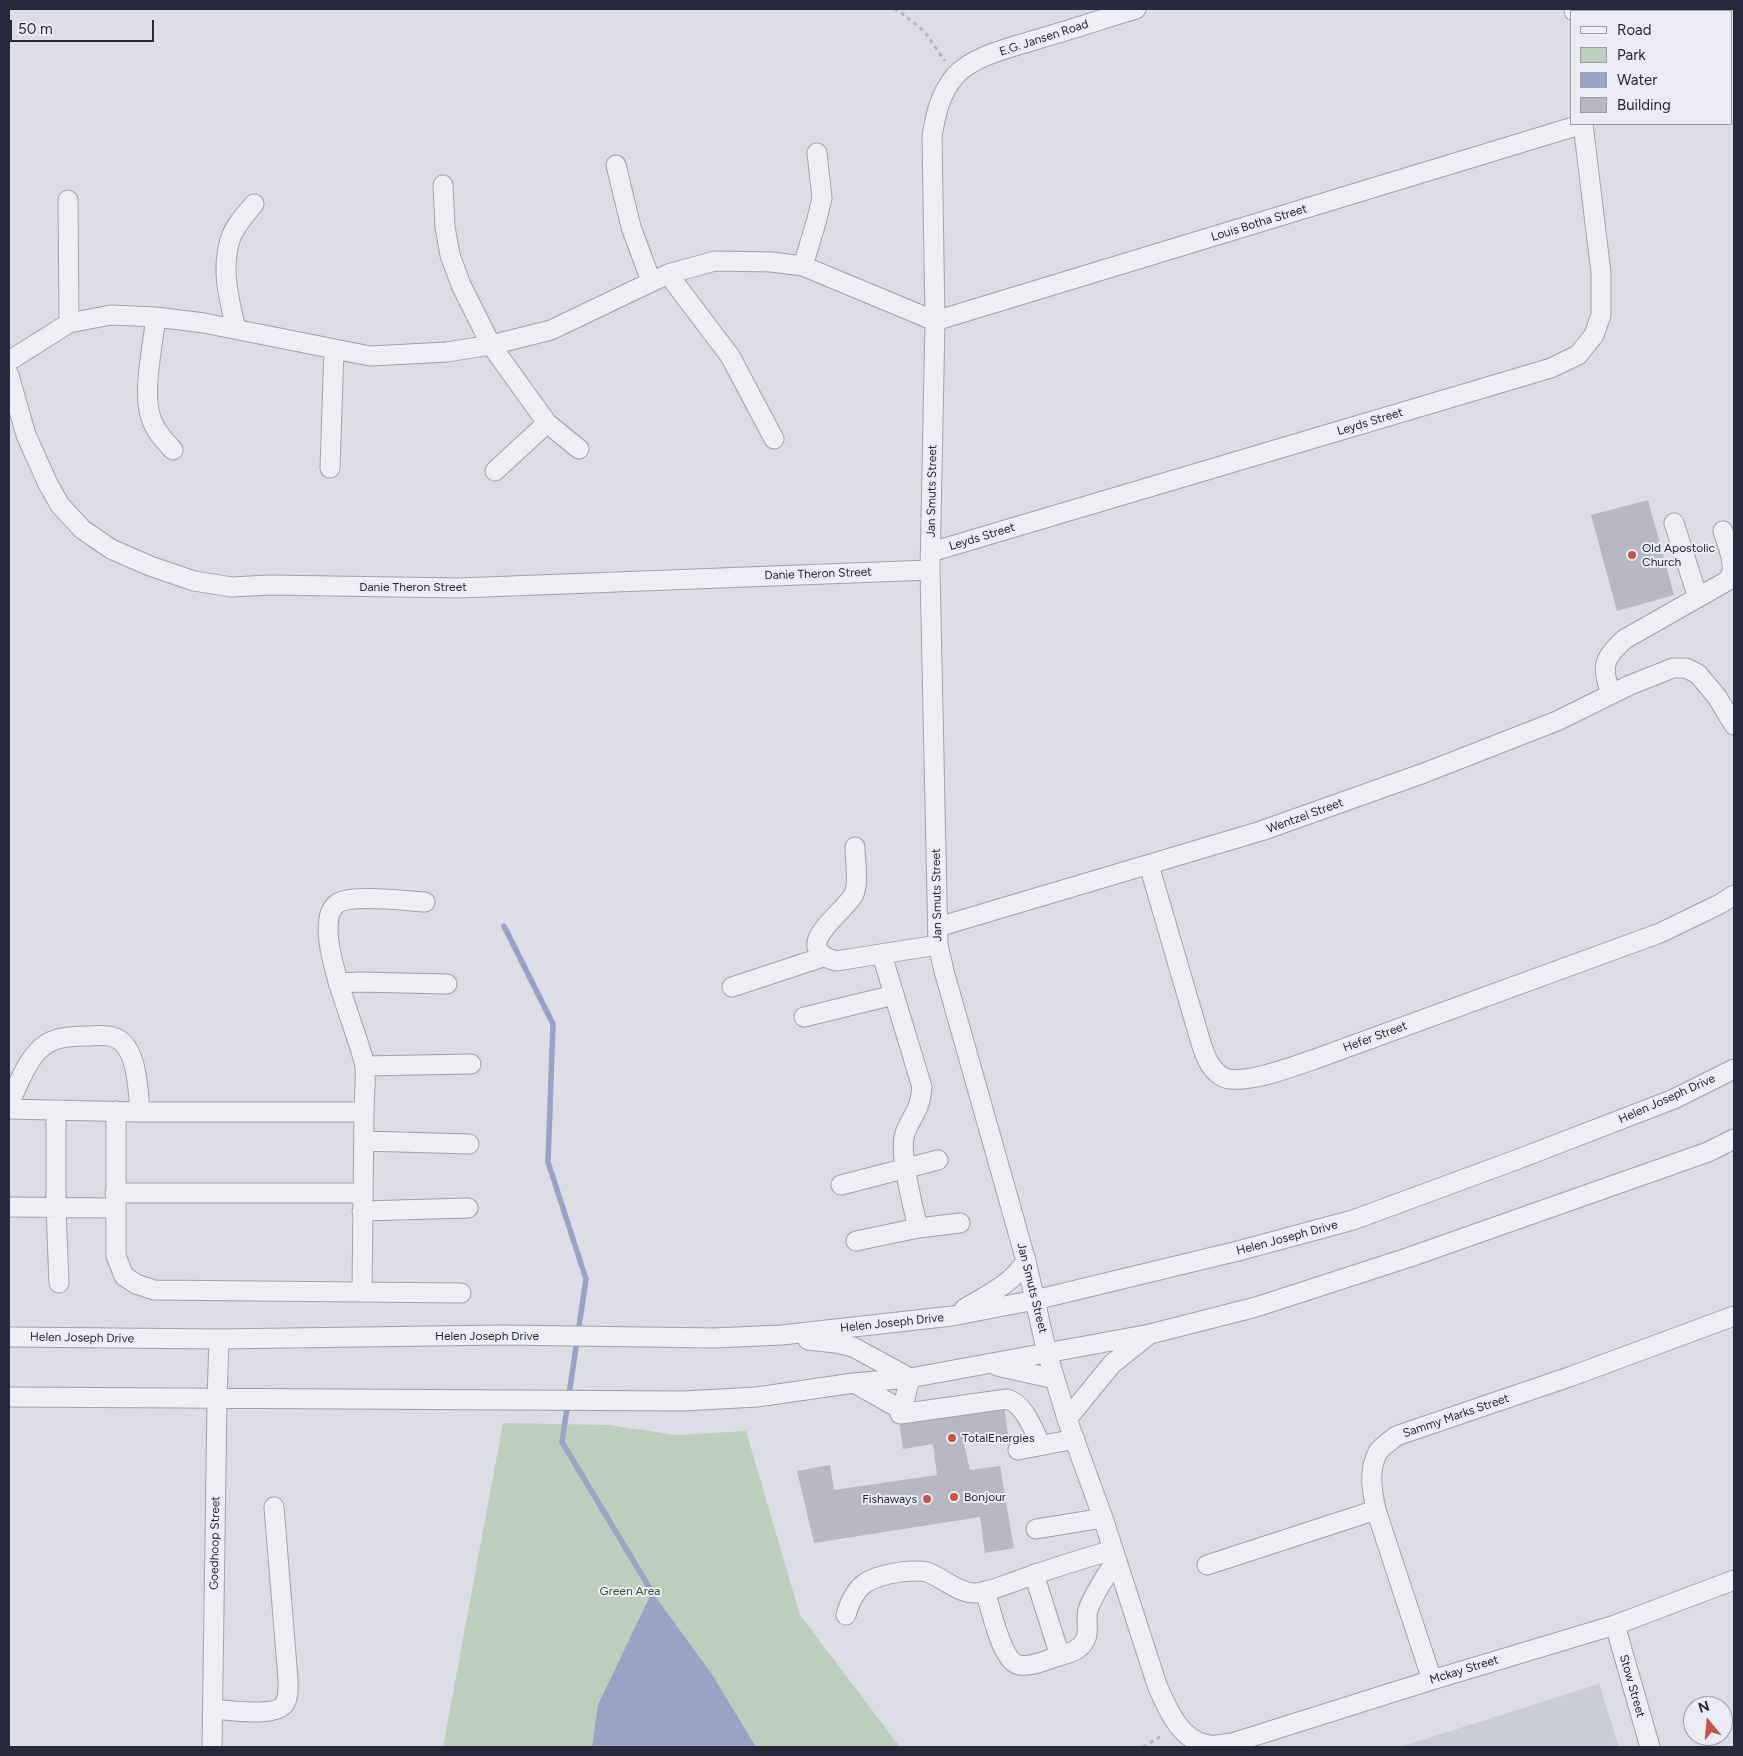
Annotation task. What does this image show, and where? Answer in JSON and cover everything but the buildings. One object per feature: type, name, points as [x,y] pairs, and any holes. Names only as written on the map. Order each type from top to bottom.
[{"type":"street","name":"E.G. Jansen Road","points":[[956,75],[969,64],[989,56],[1136,9]]},
{"type":"street","name":"Jan Smuts Street","points":[[956,75],[944,91],[937,109],[932,136],[936,321],[930,561],[938,936],[944,970],[1026,1261],[1047,1353],[1067,1419],[1103,1518],[1163,1700],[1178,1725],[1191,1739]]},
{"type":"street","name":"Louis Botha Street","points":[[936,321],[1580,125]]},
{"type":"street","name":"Leyds Street","points":[[930,561],[1551,368],[1578,355],[1594,335],[1601,315],[1602,273],[1583,125]]},
{"type":"street","points":[[803,266],[822,198],[817,153]]},
{"type":"street","points":[[616,165],[631,227],[660,278],[730,356],[774,439]]},
{"type":"street","points":[[442,185],[445,227],[450,255],[461,285],[491,345],[547,423],[579,449]]},
{"type":"street","points":[[68,200],[69,322]]},
{"type":"street","points":[[236,329],[227,290],[227,260],[231,238],[242,218],[254,204]]},
{"type":"street","points":[[9,361],[69,322],[111,315],[156,317],[204,323],[370,356],[447,352],[491,345],[551,330],[660,278],[715,262],[772,262],[803,266],[936,321]]},
{"type":"street","points":[[156,317],[147,392],[150,416],[157,432],[173,450]]},
{"type":"street","points":[[330,468],[334,349]]},
{"type":"street","name":"Danie Theron Street","points":[[9,375],[26,435],[48,484],[60,505],[82,529],[111,549],[150,566],[194,581],[232,587],[270,585],[459,588],[930,561]]},
{"type":"street","points":[[495,471],[547,423]]},
{"type":"street","points":[[1674,523],[1698,598]]},
{"type":"street","points":[[1610,694],[1604,669],[1607,657],[1612,650],[1625,639],[1731,577],[1732,564],[1723,530]]},
{"type":"street","name":"Wentzel Street","points":[[823,957],[836,961],[882,955],[1149,865],[1262,831],[1424,773],[1557,721],[1610,694],[1659,672],[1673,668],[1686,668],[1698,674],[1717,697],[1734,725]]},
{"type":"street","points":[[732,987],[823,957],[818,952],[817,943],[821,932],[854,894],[856,884],[855,847]]},
{"type":"street","name":"Hefer Street","points":[[1149,865],[1208,1062],[1221,1076],[1242,1080],[1277,1072],[1318,1058],[1660,933],[1720,904],[1734,895]]},
{"type":"street","points":[[362,1292],[365,1066],[332,960],[328,920],[331,911],[337,903],[345,900],[425,902]]},
{"type":"street","points":[[882,955],[922,1087],[921,1098],[903,1139],[905,1167],[918,1228]]},
{"type":"street","points":[[338,983],[447,984]]},
{"type":"street","points":[[804,1017],[894,995]]},
{"type":"street","points":[[9,1103],[31,1060],[45,1045],[61,1038],[82,1036],[113,1037],[126,1045],[136,1069],[140,1112]]},
{"type":"street","points":[[365,1066],[471,1064]]},
{"type":"street","name":"Helen Joseph Drive","points":[[9,1337],[219,1339],[502,1335],[714,1338],[782,1335],[952,1316],[1035,1300],[1238,1252],[1353,1220],[1530,1155],[1674,1099],[1734,1069]]},
{"type":"street","points":[[9,1109],[140,1112],[364,1112]]},
{"type":"street","points":[[56,1111],[56,1208],[59,1283]]},
{"type":"street","points":[[116,1111],[116,1256],[124,1276],[136,1284],[154,1290],[461,1293]]},
{"type":"street","points":[[9,1397],[683,1401],[757,1397],[854,1383],[910,1378],[1150,1334],[1256,1307],[1410,1257],[1708,1152],[1734,1139]]},
{"type":"street","points":[[364,1141],[469,1144]]},
{"type":"street","points":[[842,1185],[905,1167],[938,1160]]},
{"type":"street","points":[[9,1208],[56,1208],[115,1201],[362,1202],[468,1208]]},
{"type":"street","points":[[856,1241],[918,1228],[960,1223]]},
{"type":"street","points":[[952,1316],[1006,1284],[1020,1271],[1026,1261]]},
{"type":"street","name":"Sammy Marks Street","points":[[1432,1680],[1376,1510],[1372,1490],[1372,1471],[1379,1451],[1396,1436],[1572,1376],[1734,1316]]},
{"type":"street","points":[[1067,1419],[1112,1364],[1150,1334]]},
{"type":"street","points":[[782,1335],[853,1347],[910,1378]]},
{"type":"street","name":"Goedhoop Street","points":[[212,1747],[219,1339]]},
{"type":"street","points":[[989,1364],[1055,1379]]},
{"type":"street","points":[[854,1383],[902,1410],[910,1378]]},
{"type":"street","points":[[900,1414],[1007,1399],[1013,1400],[1028,1420],[1040,1445]]},
{"type":"street","points":[[1018,1450],[1075,1439]]},
{"type":"street","points":[[213,1709],[268,1712],[278,1709],[285,1704],[288,1695],[274,1507]]},
{"type":"street","points":[[1207,1565],[1376,1510]]},
{"type":"street","points":[[1036,1530],[1103,1518]]},
{"type":"street","points":[[846,1615],[850,1599],[861,1586],[880,1575],[924,1571],[943,1579],[958,1589],[976,1593],[1076,1560],[1115,1555]]},
{"type":"street","points":[[985,1590],[1004,1651],[1011,1661],[1020,1665],[1040,1663],[1077,1650],[1087,1638],[1087,1611],[1115,1555]]},
{"type":"street","points":[[1034,1574],[1060,1656]]},
{"type":"street","name":"Mckay Street","points":[[1191,1739],[1209,1745],[1232,1743],[1615,1625],[1734,1580]]},
{"type":"street","name":"Stow Street","points":[[1615,1625],[1650,1747]]},
{"type":"path","points":[[894,9],[899,10],[924,31],[956,75]]},
{"type":"shaded area","points":[[1599,1684],[1619,1747],[1400,1747]]},
{"type":"green space","name":"Green Area","points":[[503,1423],[609,1425],[676,1435],[746,1431],[800,1615],[900,1747],[443,1747]]},
{"type":"water","points":[[652,1592],[711,1673],[756,1747],[592,1747],[598,1705]]},
{"type":"waterway","points":[[504,926],[553,1024],[548,1162],[586,1279],[562,1442],[652,1592]]},
{"type":"place","name":"Old Apostolic Church","points":[[1632,555]]},
{"type":"place","name":"TotalEnergies","points":[[952,1438]]},
{"type":"place","name":"Bonjour","points":[[954,1497]]},
{"type":"place","name":"Fishaways","points":[[927,1499]]}]
